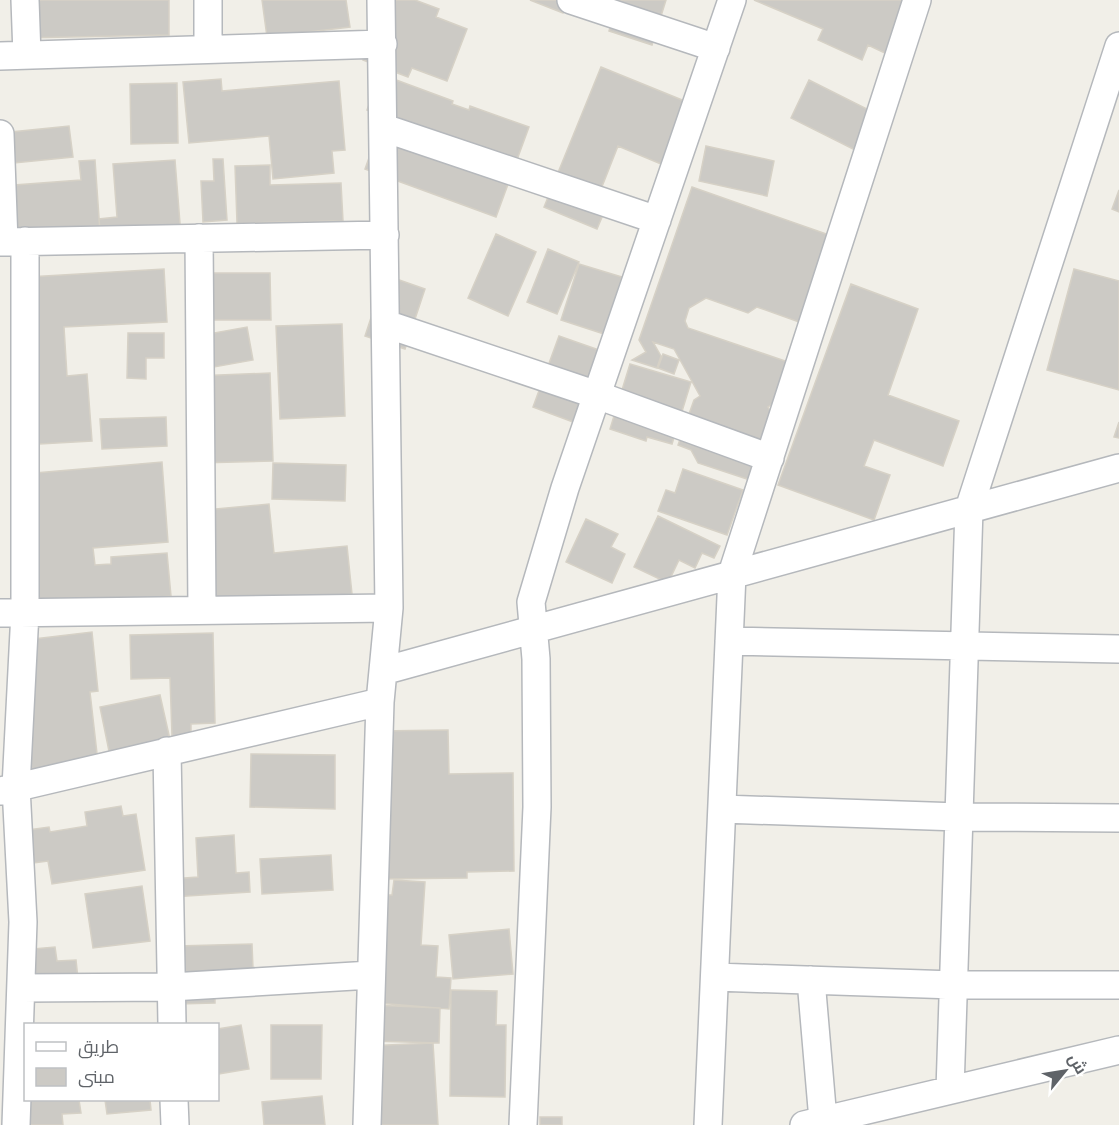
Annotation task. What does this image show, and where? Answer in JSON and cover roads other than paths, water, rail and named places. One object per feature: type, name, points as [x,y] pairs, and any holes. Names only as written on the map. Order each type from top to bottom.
[{"type":"street","points":[[26,0],[27,55]]},
{"type":"street","points":[[208,0],[208,48]]},
{"type":"street","points":[[367,1125],[380,702],[389,608],[381,0]]},
{"type":"street","points":[[571,0],[716,48]]},
{"type":"street","points":[[523,1125],[537,807],[536,659],[531,602],[597,395],[732,0]]},
{"type":"street","points":[[708,1125],[732,574],[917,0]]},
{"type":"street","points":[[0,56],[383,44]]},
{"type":"street","points":[[950,1090],[969,509],[1119,46]]},
{"type":"street","points":[[384,128],[657,220]]},
{"type":"street","points":[[0,134],[10,241],[12,612],[8,789],[23,922],[16,1125]]},
{"type":"street","points":[[10,241],[385,235]]},
{"type":"street","points":[[199,238],[202,610]]},
{"type":"street","points":[[386,324],[597,395],[770,458]]},
{"type":"street","points":[[383,671],[1119,468]]},
{"type":"street","points":[[12,612],[389,608]]},
{"type":"street","points":[[729,641],[1119,649]]},
{"type":"street","points":[[8,789],[380,702]]},
{"type":"street","points":[[167,751],[172,1023]]},
{"type":"street","points":[[722,809],[959,817],[1119,818]]},
{"type":"street","points":[[22,988],[171,987],[372,975]]},
{"type":"street","points":[[715,977],[954,985],[1119,985]]},
{"type":"street","points":[[811,980],[814,1123],[1119,1050]]},
{"type":"street","points":[[174,1101],[174,1125]]}]
